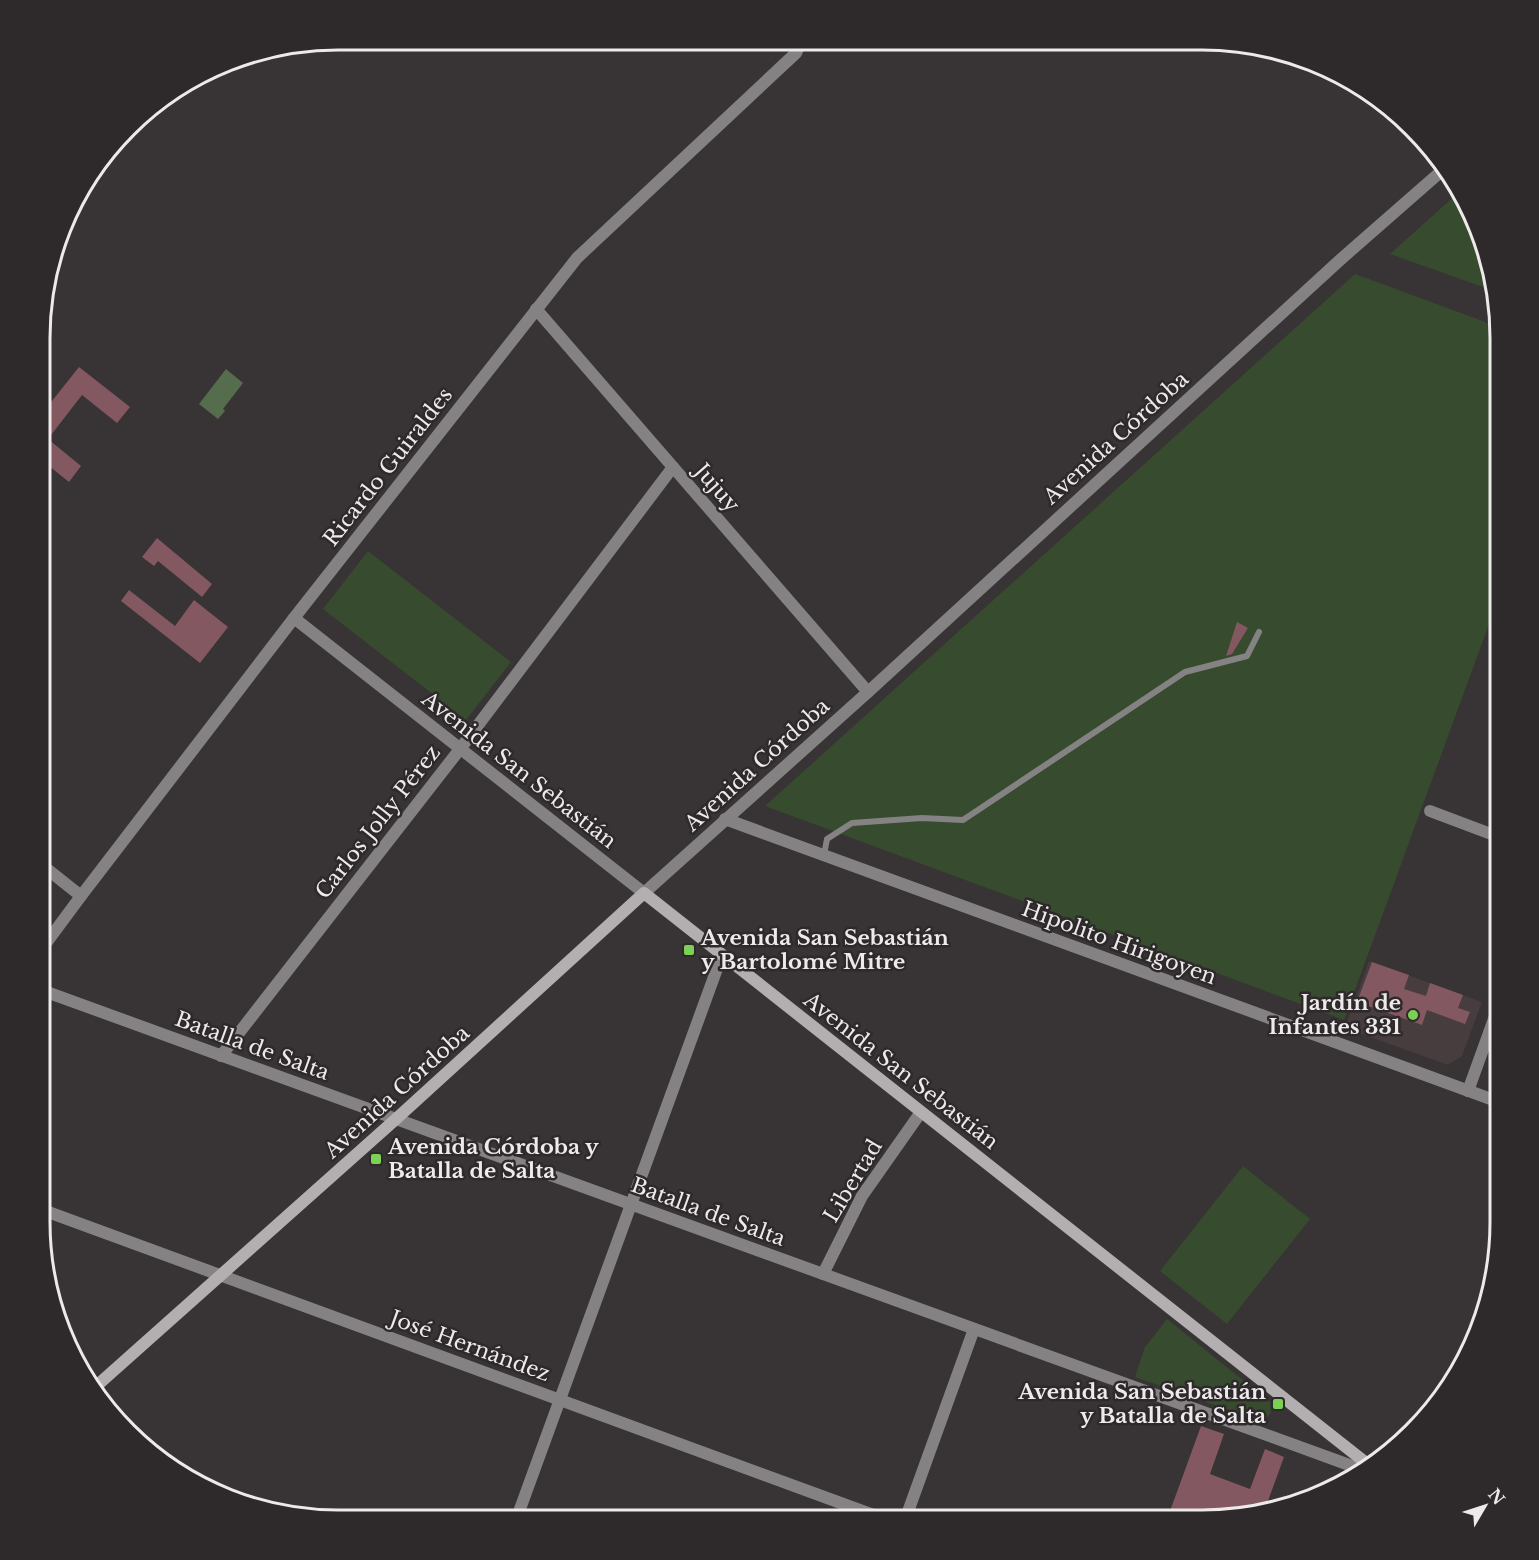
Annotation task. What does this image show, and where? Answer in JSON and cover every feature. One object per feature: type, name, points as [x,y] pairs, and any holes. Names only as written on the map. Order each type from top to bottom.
[{"type":"street","name":"Ricardo Guiraldes","points":[[50,938],[294,618],[577,258],[797,50]]},
{"type":"street","name":"Avenida Córdoba","points":[[99,1384],[396,1119],[868,692],[1340,260],[1439,174]]},
{"type":"street","name":"Jujuy","points":[[536,309],[868,692]]},
{"type":"street","name":"Carlos Jolly Pérez","points":[[221,1056],[460,748],[672,467]]},
{"type":"street","name":"Avenida San Sebastián","points":[[294,618],[1364,1461]]},
{"type":"street","points":[[1430,811],[1490,834]]},
{"type":"street","name":"Hipolito Hirigoyen","points":[[725,819],[1490,1099]]},
{"type":"street","points":[[50,871],[81,896]]},
{"type":"street","points":[[520,1510],[722,955]]},
{"type":"street","name":"Batalla de Salta","points":[[50,993],[1354,1467]]},
{"type":"street","points":[[1468,1091],[1490,1030]]},
{"type":"street","name":"Libertad","points":[[823,1274],[862,1196],[921,1112]]},
{"type":"street","name":"José Hernández","points":[[50,1213],[860,1510]]},
{"type":"street","points":[[909,1510],[974,1329]]},
{"type":"lane","points":[[824,855],[827,839],[852,824],[922,818],[963,820],[1185,672],[1247,656],[1259,632]]},
{"type":"shaded area","points":[[1453,198],[1468,227],[1480,263],[1485,288],[1390,254]]},
{"type":"shaded area","points":[[1355,274],[1489,323],[1490,622],[1344,1020],[765,806]]},
{"type":"shaded area","points":[[226,369],[243,383],[218,419],[199,404]]},
{"type":"shaded area","points":[[368,551],[511,662],[466,720],[323,609]]},
{"type":"shaded area","name":"Jardín de Infantes 331","points":[[1369,961],[1482,1002],[1462,1056],[1448,1065],[1345,1028]]},
{"type":"shaded area","points":[[1243,1166],[1310,1219],[1227,1324],[1160,1271]]},
{"type":"shaded area","points":[[1167,1319],[1270,1402],[1271,1413],[1265,1420],[1257,1420],[1135,1377],[1145,1347]]},
{"type":"building","points":[[79,367],[130,407],[117,423],[82,395],[50,436],[50,403]]},
{"type":"building","points":[[50,441],[81,466],[69,482],[50,467]]},
{"type":"building","points":[[157,538],[212,584],[202,597],[158,561],[154,566],[142,557]]},
{"type":"building","points":[[129,590],[175,626],[194,600],[228,627],[200,663],[121,601]]},
{"type":"building","points":[[1237,622],[1248,628],[1232,654],[1226,656]]},
{"type":"building","points":[[1372,962],[1409,975],[1404,989],[1426,996],[1430,983],[1463,995],[1458,1008],[1470,1012],[1465,1024],[1427,1010],[1422,1025],[1357,1002]]},
{"type":"building","points":[[1201,1426],[1224,1434],[1210,1474],[1250,1489],[1265,1449],[1284,1457],[1267,1503],[1220,1510],[1170,1510]]},
{"type":"place","name":"Avenida San Sebastián y Bartolomé Mitre","points":[[689,950]]},
{"type":"place","name":"Jardín de Infantes 331","points":[[1413,1015]]},
{"type":"place","name":"Avenida Córdoba y Batalla de Salta","points":[[376,1159]]},
{"type":"place","name":"Avenida San Sebastián y Batalla de Salta","points":[[1278,1404]]}]
